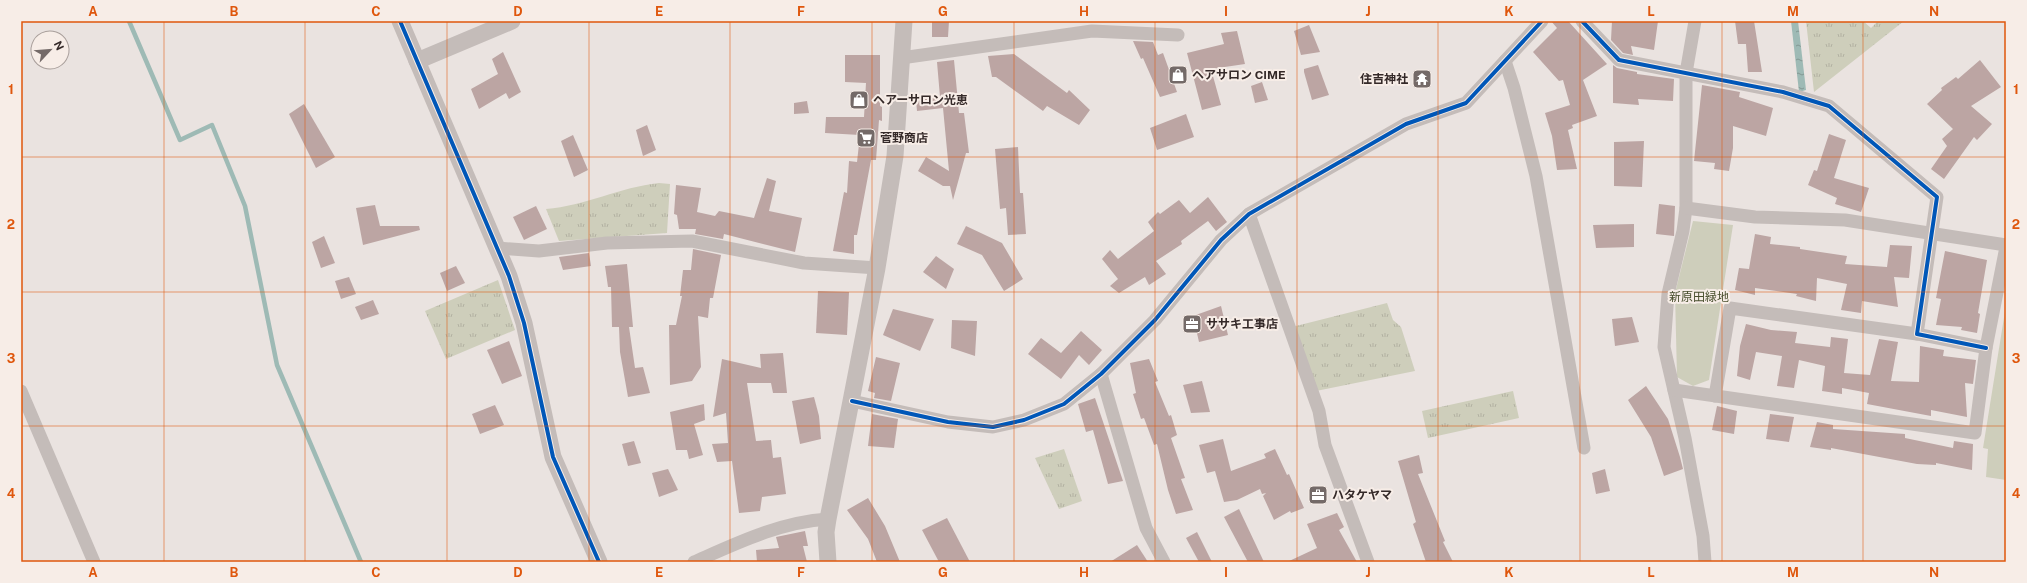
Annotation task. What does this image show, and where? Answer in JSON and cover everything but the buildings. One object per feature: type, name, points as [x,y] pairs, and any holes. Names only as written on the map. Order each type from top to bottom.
[{"type":"street","points":[[400,21],[509,276],[524,323],[553,457],[599,562]]},
{"type":"street","points":[[417,61],[512,21]]},
{"type":"street","points":[[828,562],[827,526],[877,268],[895,156],[904,21]]},
{"type":"street","points":[[852,401],[948,422],[993,427],[1024,420],[1064,404],[1101,374],[1155,320],[1221,240],[1249,214],[1406,124],[1466,103],[1542,21]]},
{"type":"street","points":[[1582,21],[1619,60],[1783,92],[1829,106],[1937,197],[1917,334]]},
{"type":"street","points":[[1695,21],[1686,73],[1686,208],[1683,231],[1668,294],[1664,347],[1688,453],[1703,536],[1705,562]]},
{"type":"street","points":[[901,58],[1092,31],[1178,35]]},
{"type":"street","points":[[1505,61],[1514,88],[1536,176],[1584,448]]},
{"type":"street","points":[[1674,390],[1975,433],[1986,348],[2006,246],[1845,220],[1755,217],[1686,208]]},
{"type":"street","points":[[1249,214],[1320,412],[1325,445],[1368,562]]},
{"type":"street","points":[[497,248],[539,251],[607,243],[692,241],[804,263],[877,268]]},
{"type":"street","points":[[1715,396],[1730,308],[1917,334],[1986,348]]},
{"type":"street","points":[[1101,374],[1146,528],[1164,562]]},
{"type":"street","points":[[21,391],[94,562]]},
{"type":"street","points":[[694,562],[749,537],[805,522],[827,526]]},
{"type":"green space","points":[[1806,21],[1863,21],[1871,28],[1878,21],[1904,21],[1814,92]]},
{"type":"green space","points":[[659,183],[670,184],[667,233],[559,241],[546,209],[575,204],[630,188]]},
{"type":"green space","name":"新原田緑地","points":[[1693,221],[1733,225],[1709,380],[1693,386],[1677,377],[1675,293]]},
{"type":"green space","points":[[498,280],[515,330],[446,359],[425,311]]},
{"type":"green space","points":[[1387,303],[1393,320],[1401,327],[1415,371],[1316,391],[1292,327]]},
{"type":"green space","points":[[2006,305],[2006,480],[1986,477],[1988,449],[1983,448]]},
{"type":"green space","points":[[1513,391],[1519,418],[1428,438],[1422,411]]},
{"type":"green space","points":[[1064,449],[1082,501],[1059,509],[1035,458]]},
{"type":"water","points":[[1791,21],[1798,21],[1806,90],[1799,92]]},
{"type":"waterway","points":[[129,21],[180,140],[212,125],[245,206],[277,365],[361,562]]},
{"type":"cycle path","points":[[400,21],[509,276],[524,323],[553,457],[599,562]]},
{"type":"cycle path","points":[[852,401],[948,422],[993,427],[1024,420],[1064,404],[1101,374],[1155,320],[1221,240],[1249,214],[1406,124],[1466,103],[1542,21]]},
{"type":"cycle path","points":[[1582,21],[1619,60],[1783,92],[1829,106],[1937,197],[1917,334],[1986,348]]},
{"type":"place","name":"ヘアサロン CIME","points":[[1178,75]]},
{"type":"place","name":"住吉神社","points":[[1422,79]]},
{"type":"place","name":"ヘアーサロン光恵","points":[[859,100]]},
{"type":"place","name":"菅野商店","points":[[866,138]]},
{"type":"place","name":"ササキ工事店","points":[[1192,324]]},
{"type":"place","name":"ハタケヤマ","points":[[1318,495]]}]
